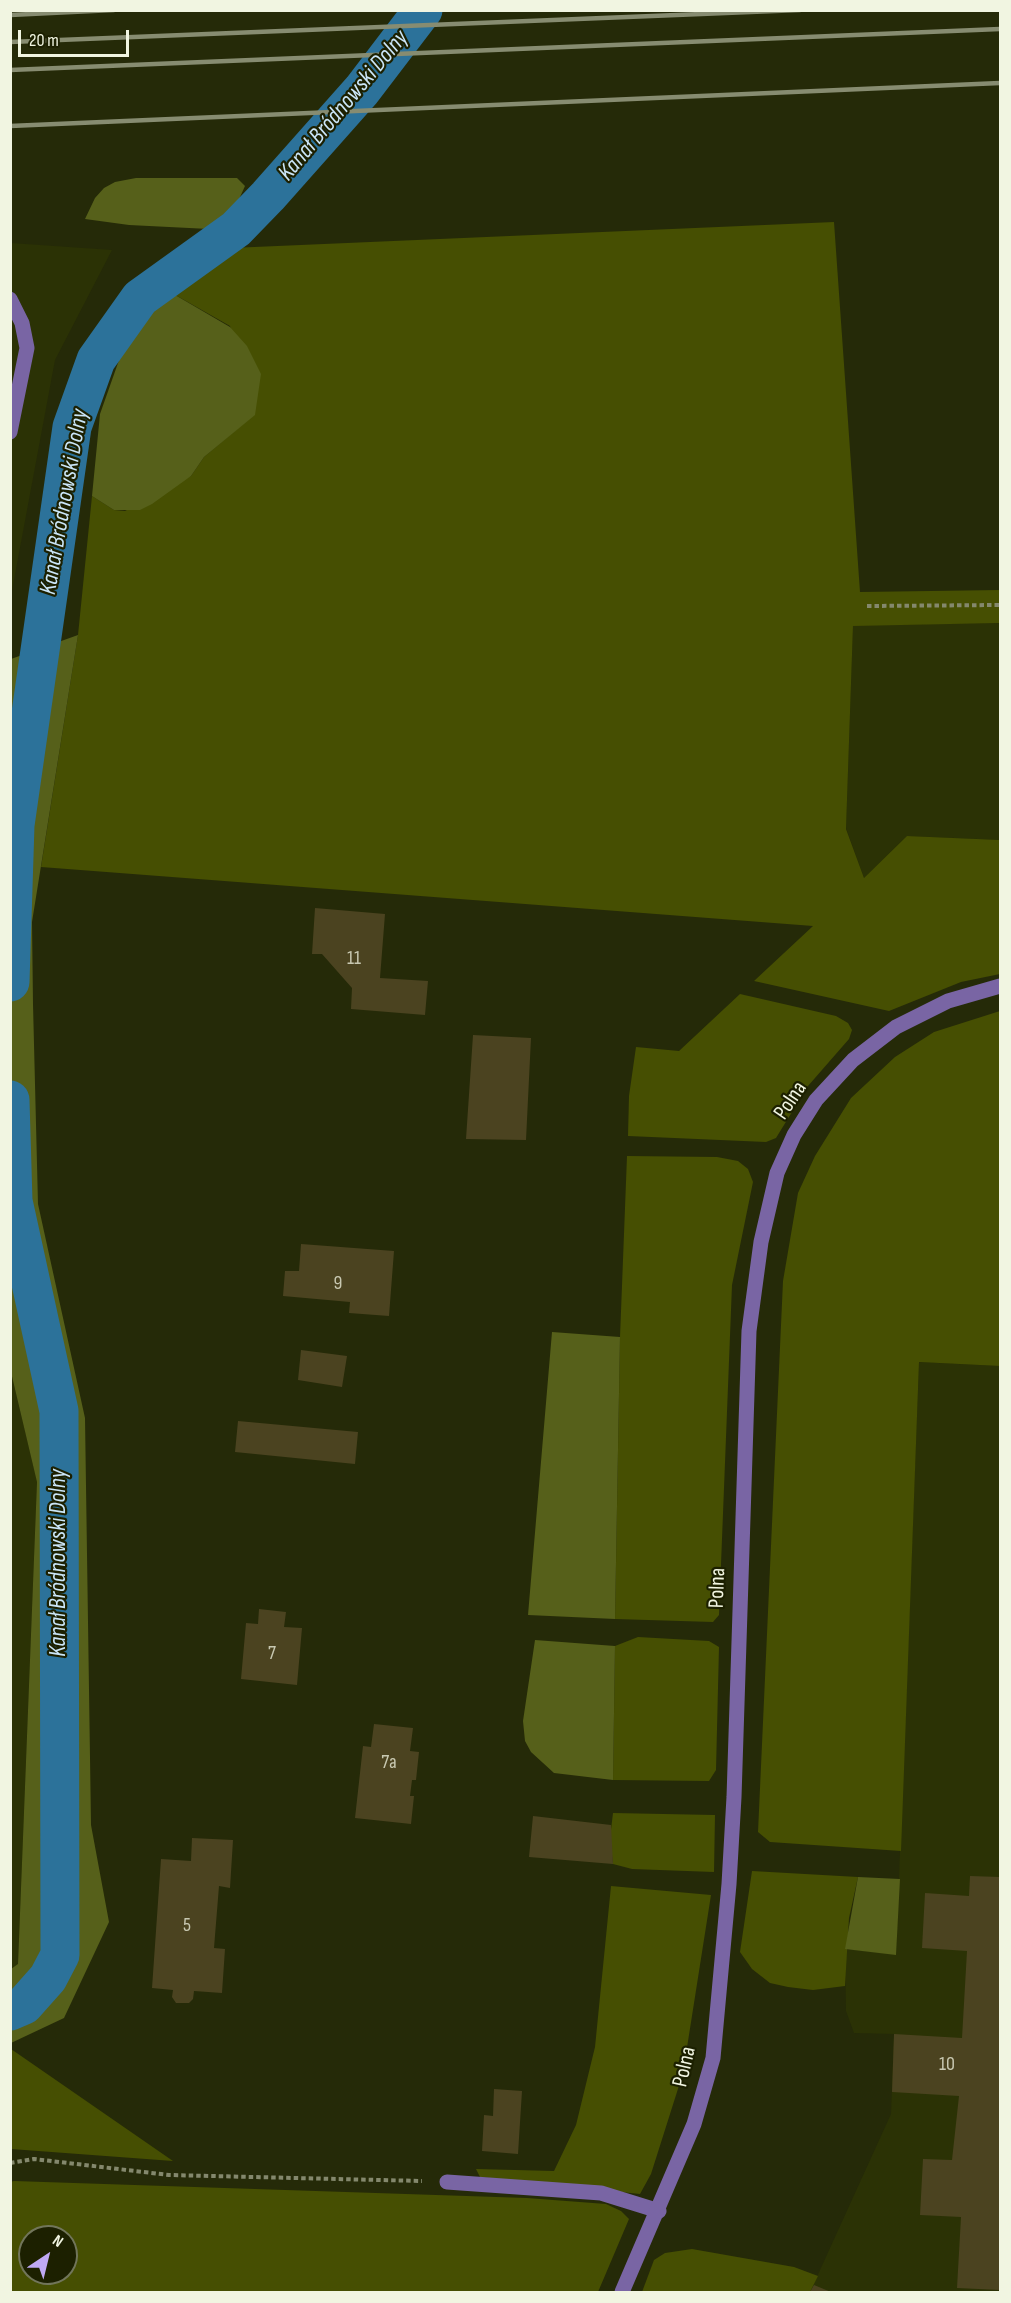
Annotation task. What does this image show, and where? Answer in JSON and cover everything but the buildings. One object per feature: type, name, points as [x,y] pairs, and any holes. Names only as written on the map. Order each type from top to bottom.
[{"type":"street","points":[[10,299],[22,323],[27,348],[10,432]]},
{"type":"street","name":"Polna","points":[[622,2292],[659,2211],[694,2124],[712,2058],[729,1884],[734,1797],[749,1331],[761,1242],[777,1173],[794,1135],[816,1100],[853,1060],[896,1027],[948,1001],[1000,986]]},
{"type":"street","points":[[447,2182],[602,2193],[659,2211]]},
{"type":"path","points":[[867,606],[1000,605]]},
{"type":"path","points":[[10,2163],[34,2159],[169,2175],[447,2182]]},
{"type":"shaded area","points":[[136,178],[237,178],[245,186],[232,215],[209,229],[129,225],[85,219],[95,198],[104,188],[115,182]]},
{"type":"shaded area","points":[[834,222],[860,592],[1000,590],[1000,623],[853,626],[846,829],[864,878],[907,836],[1000,840],[1000,974],[961,982],[889,1011],[754,981],[813,926],[41,867],[78,635],[92,496],[114,510],[125,511],[191,476],[204,457],[255,414],[230,326],[170,292],[231,248]]},
{"type":"shaded area","points":[[11,243],[112,250],[55,360],[11,596]]},
{"type":"shaded area","points":[[170,292],[230,327],[247,346],[261,374],[255,415],[204,457],[191,476],[152,504],[140,510],[114,510],[92,496],[100,414],[124,346],[140,321]]},
{"type":"shaded area","points":[[1000,623],[1000,840],[907,836],[864,878],[846,828],[853,625]]},
{"type":"shaded area","points":[[78,635],[32,922],[33,1004],[38,1204],[85,1418],[91,1825],[109,1922],[64,2018],[11,2043],[11,1969],[18,1964],[37,1482],[10,1368],[11,659]]},
{"type":"shaded area","points":[[740,994],[836,1016],[848,1023],[852,1030],[849,1039],[808,1086],[776,1138],[766,1142],[628,1136],[629,1096],[636,1047],[679,1051]]},
{"type":"shaded area","points":[[1000,1011],[1000,1366],[919,1362],[901,1851],[770,1842],[758,1832],[783,1281],[798,1193],[815,1156],[851,1098],[895,1057],[934,1032]]},
{"type":"shaded area","points":[[627,1156],[717,1157],[738,1161],[748,1169],[753,1182],[732,1285],[719,1615],[713,1622],[615,1619],[620,1337]]},
{"type":"shaded area","points":[[552,1332],[620,1337],[615,1619],[528,1615]]},
{"type":"shaded area","points":[[919,1362],[1000,1366],[1000,2292],[810,2292],[891,2114],[894,2034],[854,2033],[846,2011],[845,1949],[896,1954]]},
{"type":"shaded area","points":[[10,1368],[37,1481],[18,1965],[11,1969]]},
{"type":"shaded area","points":[[638,1637],[709,1641],[719,1647],[716,1770],[709,1781],[613,1780],[615,1646]]},
{"type":"shaded area","points":[[535,1640],[615,1646],[613,1780],[554,1773],[531,1752],[525,1741],[523,1721]]},
{"type":"shaded area","points":[[613,1813],[715,1815],[714,1872],[632,1869],[613,1864],[610,1838]]},
{"type":"shaded area","points":[[752,1871],[858,1877],[849,1918],[845,1986],[813,1990],[788,1987],[770,1983],[752,1969],[740,1952]]},
{"type":"shaded area","points":[[858,1877],[900,1879],[896,1955],[845,1949]]},
{"type":"shaded area","points":[[611,1886],[711,1895],[683,2073],[651,2174],[640,2194],[480,2177],[476,2169],[554,2171],[576,2125],[595,2047]]},
{"type":"shaded area","points":[[11,2049],[173,2161],[11,2149]]},
{"type":"shaded area","points":[[14,2181],[527,2198],[606,2204],[621,2211],[629,2219],[598,2292],[11,2292],[10,2182]]},
{"type":"shaded area","points":[[692,2249],[794,2267],[818,2276],[810,2292],[642,2292],[654,2260],[665,2253]]},
{"type":"waterway","name":"Kanał Bródnowski Dolny","points":[[10,982],[15,825],[72,427],[96,360],[140,298],[236,229],[268,196],[362,90],[423,10]]},
{"type":"waterway","name":"Kanał Bródnowski Dolny","points":[[10,1100],[13,1201],[59,1411],[60,1955],[48,1978],[24,2005],[10,2011]]},
{"type":"railway","points":[[10,15],[114,10]]},
{"type":"railway","points":[[10,42],[800,10]]},
{"type":"railway","points":[[10,70],[1000,29]]},
{"type":"railway","points":[[10,126],[1000,83]]}]
